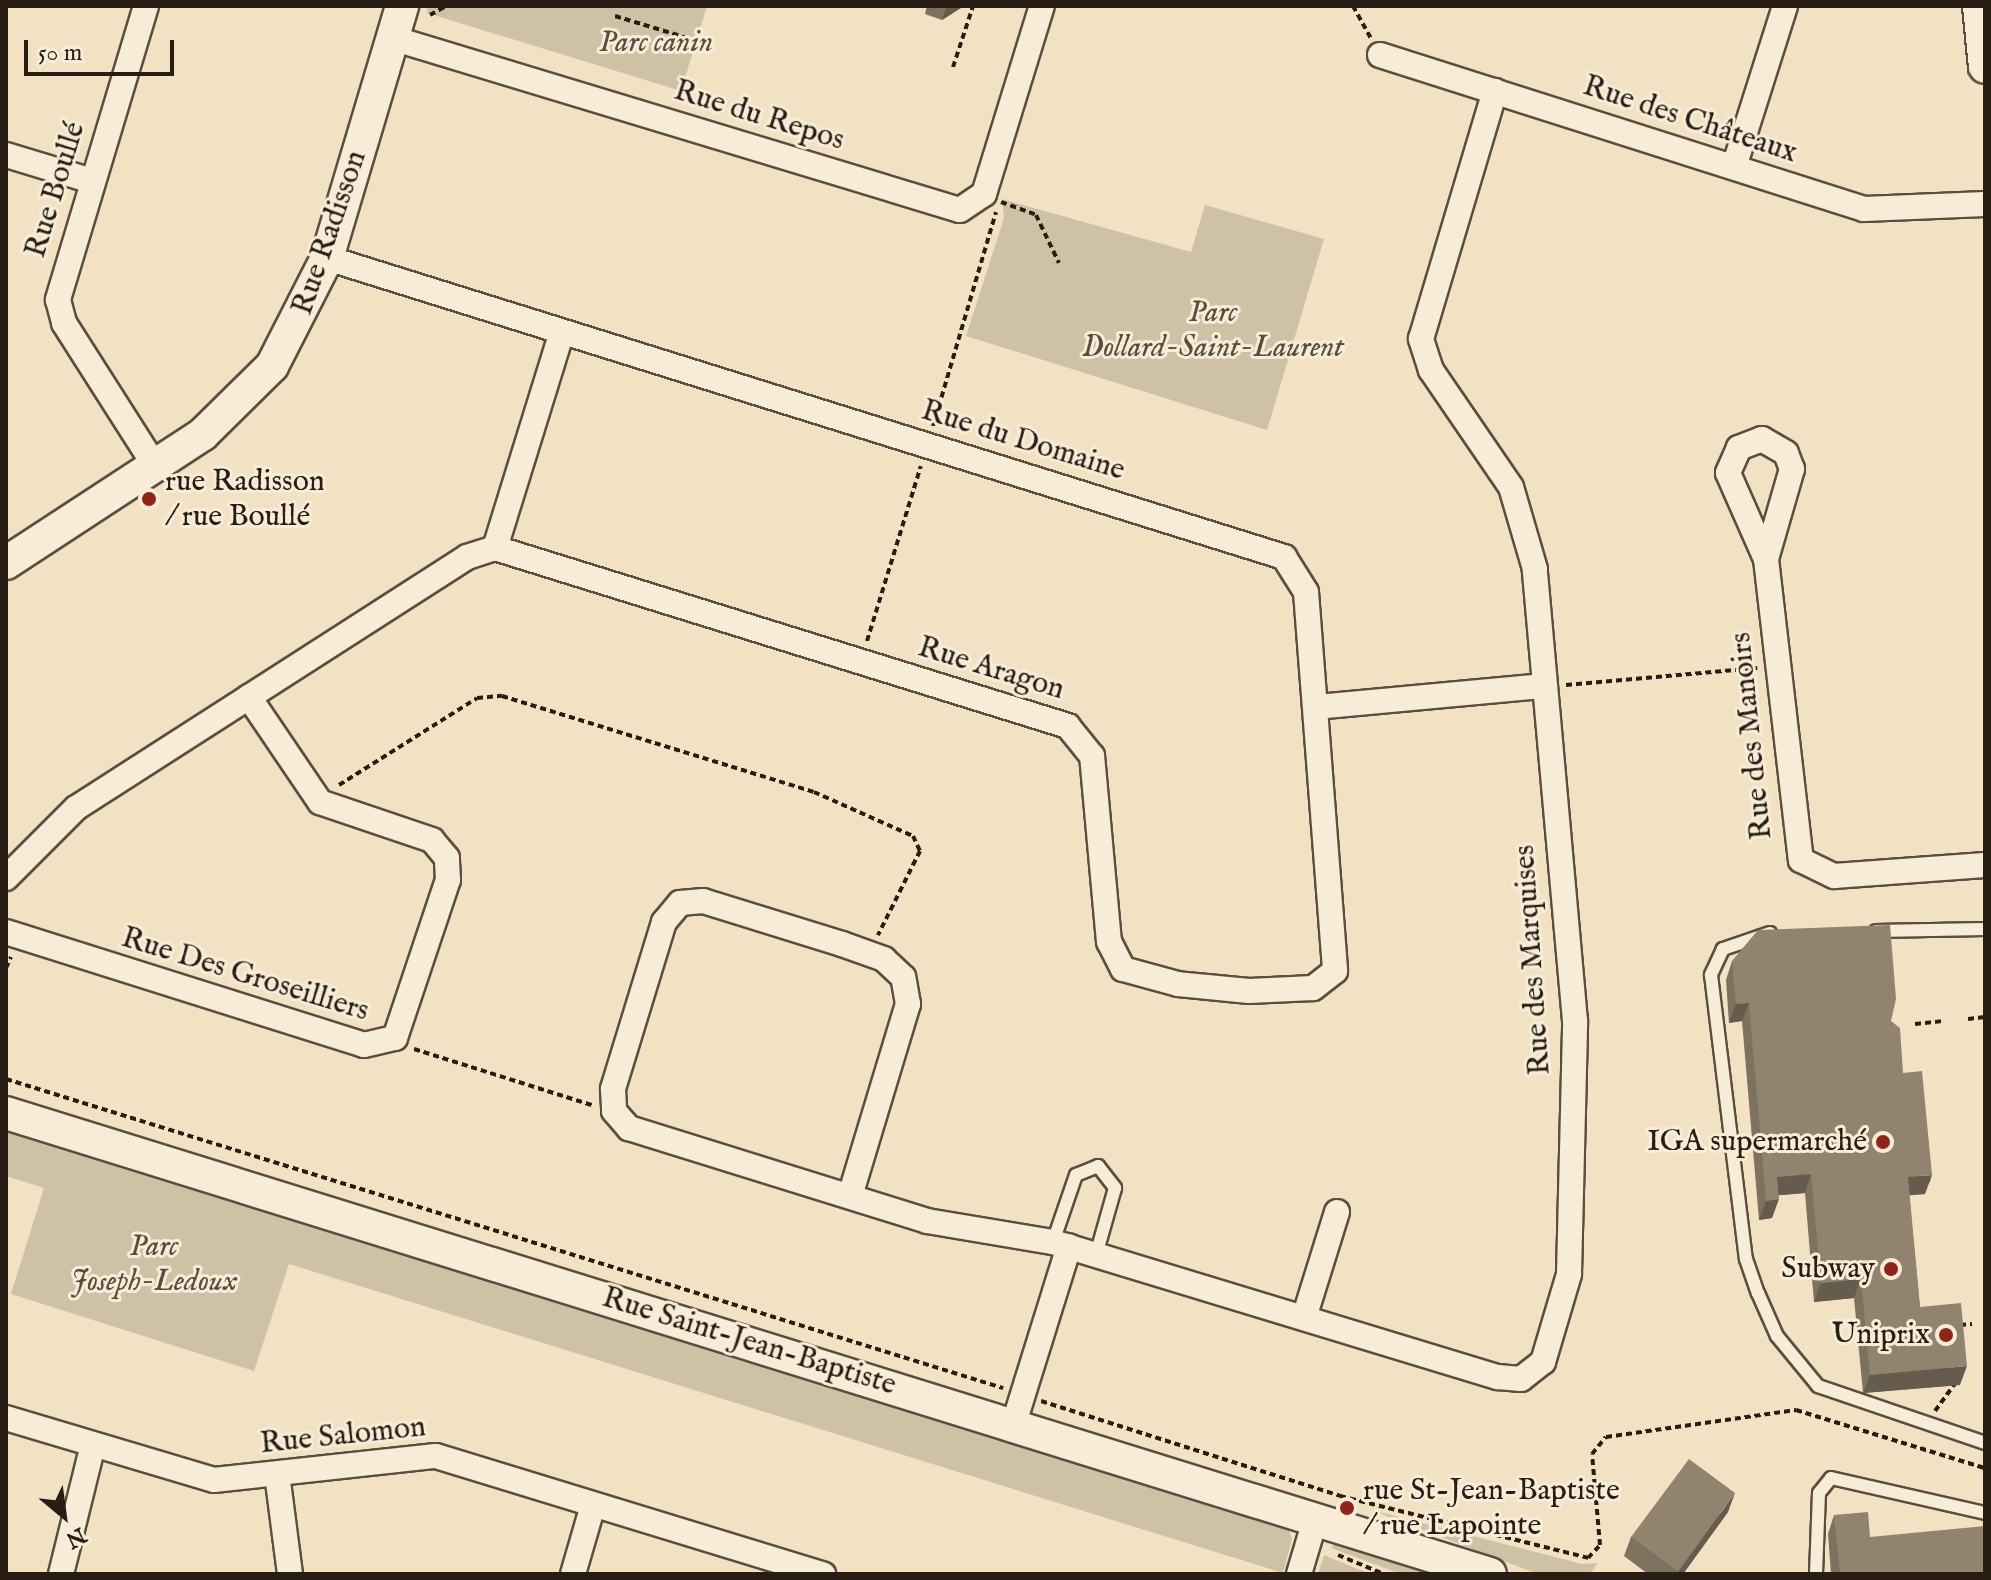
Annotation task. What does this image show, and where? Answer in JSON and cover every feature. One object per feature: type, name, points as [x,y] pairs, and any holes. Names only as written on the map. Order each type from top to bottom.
[{"type":"street","name":"Rue Boullé","points":[[146,6],[92,181],[59,308],[155,466]]},
{"type":"street","name":"Rue du Repos","points":[[392,38],[970,208],[984,194],[1042,6]]},
{"type":"street","points":[[1734,167],[1785,6]]},
{"type":"street","points":[[1979,6],[1985,67]]},
{"type":"street","name":"Rue Radisson","points":[[6,563],[155,466],[260,381],[294,333],[327,258],[392,38],[416,11]]},
{"type":"street","name":"Rue des Châteaux","points":[[1380,55],[1877,211],[1985,204]]},
{"type":"street","name":"Rue des Marquises","points":[[614,1111],[634,1130],[933,1223],[1061,1244],[1509,1380],[1531,1374],[1546,1356],[1569,1274],[1575,1021],[1553,686],[1535,569],[1520,508],[1485,440],[1431,370],[1421,339],[1495,91]]},
{"type":"street","points":[[6,155],[92,181]]},
{"type":"street","name":"Rue du Domaine","points":[[327,258],[1278,553],[1305,585],[1339,954],[1328,980]]},
{"type":"street","points":[[6,878],[76,808],[467,557],[495,548],[562,332]]},
{"type":"street","name":"Rue Aragon","points":[[495,548],[1062,724],[1084,739],[1093,763],[1110,948],[1123,969],[1228,990],[1307,989],[1328,980]]},
{"type":"street","name":"Rue des Manoirs","points":[[1766,559],[1801,860],[1834,876],[1985,865]]},
{"type":"street","points":[[1316,707],[1553,686]]},
{"type":"street","points":[[249,697],[316,799]]},
{"type":"street","name":"Rue Des Groseilliers","points":[[6,932],[364,1045],[391,1042],[404,1022],[449,863],[432,840],[316,799]]},
{"type":"street","points":[[614,1111],[613,1089],[675,907],[703,901],[869,953],[895,967],[908,997],[850,1196]]},
{"type":"street","name":"Rue Saint-Jean-Baptiste","points":[[6,1113],[1014,1423],[1313,1530],[1490,1574]]},
{"type":"street","points":[[1304,1318],[1337,1212]]},
{"type":"street","points":[[1014,1423],[1061,1244]]},
{"type":"street","name":"Rue Salomon","points":[[6,1418],[204,1479],[277,1474],[429,1455],[815,1573]]},
{"type":"street","points":[[61,1574],[93,1445]]},
{"type":"street","points":[[277,1474],[290,1574]]},
{"type":"street","points":[[573,1574],[593,1505]]},
{"type":"street","points":[[1299,1574],[1313,1530]]},
{"type":"lane","points":[[1866,931],[1985,929]]},
{"type":"lane","points":[[1787,933],[1737,940],[1711,975],[1746,1259],[1758,1293],[1777,1336],[1818,1386],[1985,1443]]},
{"type":"lane","points":[[1061,1244],[1076,1175],[1098,1166],[1115,1188],[1096,1255]]},
{"type":"lane","points":[[1816,1574],[1819,1493],[1831,1478],[1985,1513]]},
{"type":"path","points":[[416,11],[446,6]]},
{"type":"path","points":[[953,67],[973,6]]},
{"type":"path","points":[[1353,6],[1380,55]]},
{"type":"path","points":[[615,16],[707,44]]},
{"type":"path","points":[[999,202],[1036,215],[1059,263]]},
{"type":"path","points":[[933,428],[996,212]]},
{"type":"path","points":[[861,662],[923,460]]},
{"type":"path","points":[[1553,686],[1759,668]]},
{"type":"path","points":[[316,799],[477,698],[502,696],[814,792],[913,836],[920,851],[869,953]]},
{"type":"path","points":[[1968,1019],[1985,1017]]},
{"type":"path","points":[[1915,1024],[1945,1021]]},
{"type":"path","points":[[391,1042],[614,1111]]},
{"type":"path","points":[[1911,1194],[1929,1188],[1928,1170]]},
{"type":"path","points":[[1956,1339],[1955,1325],[1972,1324]]},
{"type":"path","points":[[1939,1400],[1960,1380],[1959,1367]]},
{"type":"path","points":[[1898,1441],[1908,1431]]},
{"type":"path","points":[[1313,1530],[1384,1574]]},
{"type":"green space","name":"Parc canin","points":[[428,6],[707,6],[681,91],[427,13]]},
{"type":"green space","name":"Parc Dollard-Saint-Laurent","points":[[1002,199],[1191,252],[1205,205],[1324,239],[1267,430],[966,336],[1004,218]]},
{"type":"green space","name":"Parc Joseph-Ledoux","points":[[6,1128],[1288,1527],[1292,1539],[1283,1573],[289,1264],[254,1371],[11,1294],[44,1188],[6,1176]]},
{"type":"green space","points":[[1368,1509],[1582,1564],[1598,1563],[1590,1574],[1538,1574]]},
{"type":"green space","points":[[1337,1541],[1450,1574],[1401,1574],[1331,1548]]},
{"type":"green space","points":[[1324,1555],[1360,1570],[1371,1574],[1318,1574]]},
{"type":"building","points":[[1890,925],[1896,999],[1891,1021],[1900,1028],[1903,1073],[1922,1071],[1932,1175],[1908,1177],[1920,1307],[1961,1303],[1967,1366],[1870,1375],[1861,1279],[1821,1283],[1811,1174],[1777,1177],[1779,1199],[1766,1201],[1749,1003],[1736,1004],[1732,961],[1758,930]]},
{"type":"building","points":[[1689,1459],[1735,1493],[1678,1571],[1631,1537]]},
{"type":"building","points":[[1868,1512],[1870,1537],[1985,1526],[1985,1574],[1840,1574],[1834,1515]]},
{"type":"place","name":"rue Radisson / rue Boullé","points":[[149,499]]},
{"type":"place","name":"IGA supermarché","points":[[1883,1142]]},
{"type":"place","name":"Subway","points":[[1891,1269]]},
{"type":"place","name":"Uniprix","points":[[1946,1335]]},
{"type":"place","name":"rue St-Jean-Baptiste / rue Lapointe","points":[[1347,1508]]}]
